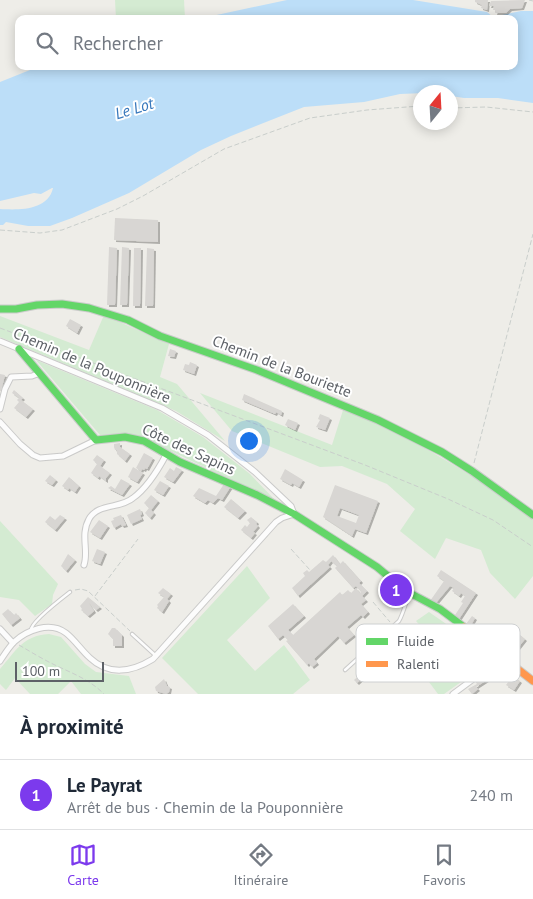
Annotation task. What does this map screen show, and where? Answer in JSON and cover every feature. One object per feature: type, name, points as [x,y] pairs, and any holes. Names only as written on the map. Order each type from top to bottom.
[{"type":"street","name":"Chemin de la Bouriette","points":[[0,309],[62,304],[89,308],[128,320],[160,336],[257,370],[370,416],[442,452],[533,515]]},
{"type":"street","name":"Chemin de la Pouponnière","points":[[0,341],[162,408],[200,431],[255,472],[291,506],[294,514],[377,567],[411,593],[440,609],[460,624]]},
{"type":"street","points":[[0,422],[20,444],[33,455],[40,458],[63,456],[96,440],[19,349]]},
{"type":"street","points":[[0,408],[5,389],[11,377],[32,376],[40,373]]},
{"type":"street","name":"Côte des Sapins","points":[[96,440],[125,437],[144,441],[166,455],[257,495],[294,514]]},
{"type":"street","points":[[84,565],[84,541],[89,518],[100,509],[132,499],[142,490],[166,455]]},
{"type":"street","points":[[0,661],[14,642],[31,630],[47,627],[58,628],[65,632],[90,658],[107,669],[128,670],[143,665],[156,656],[276,522],[294,514]]},
{"type":"street","points":[[0,629],[14,642]]},
{"type":"street","name":"Chemin de la Pouponnière","points":[[520,671],[533,681]]},
{"type":"street","points":[[453,694],[469,682]]},
{"type":"lane","points":[[31,630],[31,626],[37,619],[48,612],[70,592]]},
{"type":"lane","points":[[396,624],[404,613],[407,599],[411,593]]},
{"type":"lane","points":[[132,634],[156,656]]},
{"type":"lane","points":[[345,670],[356,660]]},
{"type":"path","points":[[529,0],[533,1]]},
{"type":"path","points":[[0,230],[40,233],[62,230],[134,201],[224,149],[310,118],[367,110],[413,107]]},
{"type":"path","points":[[458,108],[494,108],[533,112]]},
{"type":"path","points":[[472,471],[533,234]]},
{"type":"path","points":[[0,328],[365,464],[493,520],[533,547]]},
{"type":"path","points":[[94,597],[138,539]]},
{"type":"path","points":[[291,549],[310,570]]},
{"type":"path","points":[[70,592],[82,589],[88,591],[132,634]]},
{"type":"path","points":[[373,602],[391,624]]},
{"type":"path","points":[[14,642],[57,666],[75,673],[97,686],[104,694]]},
{"type":"green space","points":[[115,0],[184,0],[185,15],[116,15]]},
{"type":"green space","points":[[104,315],[169,344],[160,377],[177,384],[225,441],[176,411],[0,337],[0,316],[89,350]]},
{"type":"green space","points":[[36,360],[157,410],[203,437],[250,474],[276,501],[143,438],[125,433],[100,435]]},
{"type":"green space","points":[[200,393],[332,445],[344,407],[385,426],[472,476],[533,520],[533,576],[515,599],[490,573],[481,550],[446,538],[435,559],[400,531],[415,509],[387,484],[342,466],[320,467],[232,431]]},
{"type":"green space","points":[[0,521],[58,584],[53,595],[52,604],[35,616],[19,600],[0,597]]},
{"type":"green space","points":[[247,566],[270,598],[227,640],[255,671],[284,645],[310,680],[293,694],[198,694],[162,658]]},
{"type":"green space","points":[[429,612],[446,624],[419,624],[416,621]]},
{"type":"green space","points":[[49,634],[61,637],[85,664],[96,672],[129,676],[136,694],[81,694],[71,681],[58,694],[30,694],[15,678],[6,690],[0,684],[0,669],[26,641],[40,635]]},
{"type":"green space","points":[[429,682],[461,682],[444,694],[438,694]]},
{"type":"water","points":[[287,0],[413,0],[487,12],[491,15],[217,15]]},
{"type":"water","name":"Le Lot","points":[[521,11],[533,11],[533,103],[498,98],[458,97],[458,85],[413,85],[413,93],[400,94],[364,102],[304,107],[201,150],[129,193],[50,226],[28,226],[6,222],[0,225],[0,209],[23,209],[39,205],[50,196],[53,188],[41,194],[34,193],[0,201],[0,82],[30,70],[518,70],[518,15],[502,15]]},
{"type":"building","points":[[475,0],[488,0],[487,10],[481,8],[482,5],[475,2]]},
{"type":"building","points":[[525,0],[522,8],[510,9],[506,13],[495,13],[496,10],[493,10],[494,6],[489,6],[491,1]]},
{"type":"building","points":[[115,218],[158,220],[158,242],[114,240]]},
{"type":"building","points":[[109,247],[117,248],[115,305],[107,305]]},
{"type":"building","points":[[122,247],[129,248],[127,305],[120,305]]},
{"type":"building","points":[[134,248],[141,248],[140,306],[133,306]]},
{"type":"building","points":[[147,248],[154,249],[153,306],[145,306]]},
{"type":"building","points":[[70,319],[81,325],[77,333],[66,326]]},
{"type":"building","points":[[170,349],[176,351],[174,357],[168,356]]},
{"type":"building","points":[[190,362],[197,365],[194,374],[183,370],[185,364],[189,365]]},
{"type":"building","points":[[0,374],[5,375],[1,391],[0,391]]},
{"type":"building","points":[[14,390],[23,398],[21,400],[33,409],[26,417],[14,408],[19,402],[17,400],[19,398],[12,393]]},
{"type":"building","points":[[244,394],[282,411],[281,415],[242,400]]},
{"type":"building","points":[[320,414],[330,418],[325,430],[316,427],[320,420],[318,419]]},
{"type":"building","points":[[288,419],[298,423],[295,430],[285,425]]},
{"type":"building","points":[[120,443],[120,447],[130,454],[125,461],[117,454],[117,450],[114,447],[114,444]]},
{"type":"building","points":[[144,453],[153,458],[147,469],[142,469],[141,471],[136,468]]},
{"type":"building","points":[[97,455],[104,460],[100,466],[110,473],[106,481],[91,473],[97,464],[93,460]]},
{"type":"building","points":[[133,467],[143,473],[137,482],[128,477]]},
{"type":"building","points":[[176,467],[182,470],[173,482],[164,477],[170,468],[174,471]]},
{"type":"building","points":[[285,469],[303,480],[299,487],[280,479]]},
{"type":"building","points":[[50,475],[56,480],[52,485],[45,481]]},
{"type":"building","points":[[69,477],[79,486],[75,492],[62,486]]},
{"type":"building","points":[[121,479],[130,484],[122,495],[108,488],[111,486],[115,489]]},
{"type":"building","points":[[160,481],[169,486],[163,495],[154,490]]},
{"type":"building","points":[[224,484],[231,486],[222,500],[218,498],[213,503],[208,500],[205,503],[193,496],[199,488],[216,496]]},
{"type":"building","points":[[335,485],[378,501],[366,533],[355,529],[352,536],[323,517]],"holes":[[[340,508],[359,515],[356,523],[337,516]]]},
{"type":"building","points":[[151,495],[158,501],[151,510],[154,513],[150,518],[145,513],[149,508],[144,503]]},
{"type":"building","points":[[231,499],[245,511],[238,518],[224,507]]},
{"type":"building","points":[[140,509],[142,519],[131,524],[127,515]]},
{"type":"building","points":[[60,515],[65,518],[55,530],[45,522],[50,516],[55,520]]},
{"type":"building","points":[[121,515],[126,525],[122,526],[121,524],[114,528],[111,521],[114,520],[113,518]]},
{"type":"building","points":[[251,517],[257,522],[258,526],[251,538],[241,530],[245,525],[247,527],[250,523],[247,520]]},
{"type":"building","points":[[99,520],[108,526],[100,538],[90,532]]},
{"type":"building","points":[[97,549],[105,552],[100,564],[92,561]]},
{"type":"building","points":[[68,554],[75,560],[66,571],[61,566]]},
{"type":"building","points":[[333,555],[340,564],[343,561],[361,581],[359,583],[367,591],[362,596],[366,600],[361,604],[368,612],[363,617],[361,615],[347,627],[354,635],[344,643],[338,636],[314,659],[317,663],[312,667],[309,663],[307,665],[283,635],[278,639],[268,626],[293,604],[304,616],[288,630],[293,635],[340,592],[342,595],[348,590],[351,593],[356,588],[361,592],[356,586],[353,588],[331,561],[328,565],[330,567],[298,596],[292,588],[305,576],[303,573],[307,570],[309,572],[323,560],[326,562]]},
{"type":"building","points":[[441,570],[476,593],[459,619],[455,615],[465,596],[461,593],[459,596],[452,591],[454,588],[450,586],[435,604],[430,601],[444,581],[437,576]]},
{"type":"building","points":[[163,588],[171,594],[162,612],[157,608],[157,605],[164,597],[158,593]]},
{"type":"building","points":[[88,597],[100,607],[96,610],[89,603],[94,611],[88,616],[81,610],[80,606]]},
{"type":"building","points":[[8,609],[14,615],[16,613],[20,618],[11,625],[2,614]]},
{"type":"building","points":[[472,616],[475,618],[472,624],[466,624]]},
{"type":"building","points":[[112,628],[115,628],[122,635],[122,646],[113,646],[113,639],[108,634]]},
{"type":"building","points":[[520,635],[525,639],[520,645]]},
{"type":"building","points":[[164,679],[167,686],[170,687],[169,692],[166,694],[156,691],[155,687]]},
{"type":"building","points":[[476,682],[484,682],[476,687],[478,689],[472,694],[468,689],[477,684]]},
{"type":"building","points":[[508,682],[519,682],[514,690],[506,685]]},
{"type":"traffic: fast","points":[[0,309],[62,304],[89,308],[128,320],[160,336],[257,370],[378,420],[442,452],[533,515]]},
{"type":"traffic: fast","points":[[19,349],[96,440],[125,437],[144,441],[180,462],[257,495],[294,514],[377,567],[406,591],[440,609],[460,624]]},
{"type":"traffic: slow","points":[[520,671],[533,681]]},
{"type":"place","name":"Le Payrat","points":[[396,590]]}]
